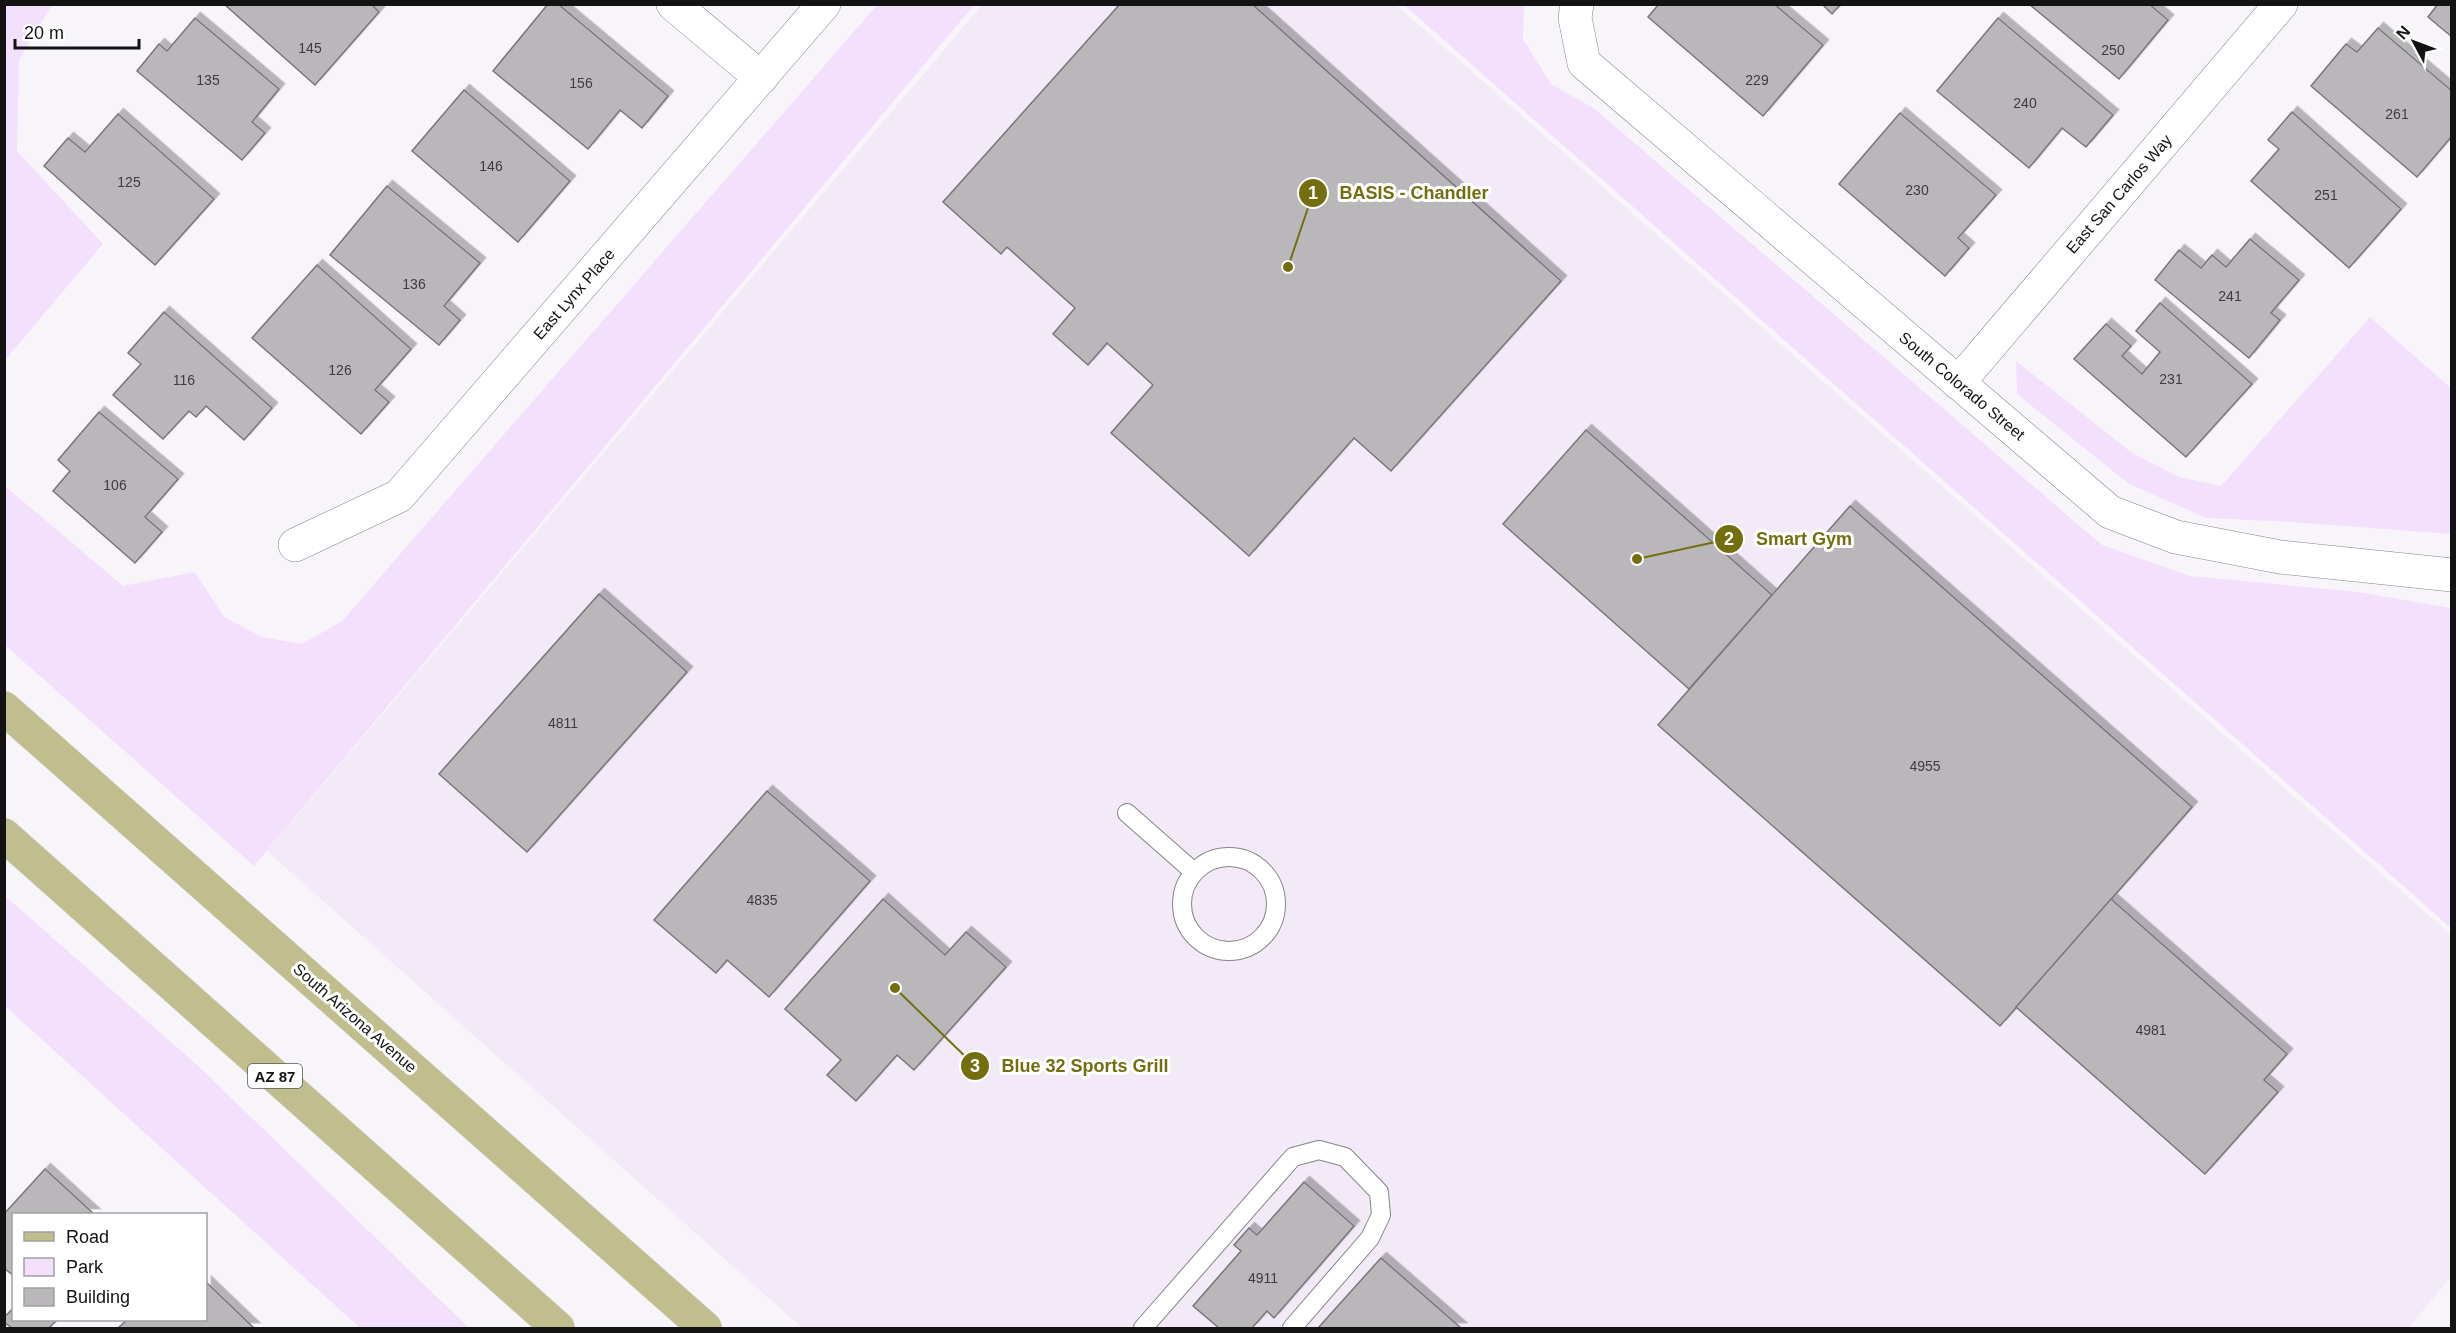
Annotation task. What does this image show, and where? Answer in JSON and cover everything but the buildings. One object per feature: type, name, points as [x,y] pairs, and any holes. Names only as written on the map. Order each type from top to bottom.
[{"type":"main road","name":"South Arizona Avenue","points":[[4,708],[705,1329]]},
{"type":"main road","name":"AZ 87","points":[[4,836],[558,1329]]},
{"type":"street","points":[[673,4],[761,78]]},
{"type":"street","name":"East Lynx Place","points":[[295,544],[399,496],[824,4]]},
{"type":"street","name":"East San Carlos Way","points":[[1958,383],[2281,4]]},
{"type":"street","name":"South Colorado Street","points":[[1576,11],[1584,63],[2110,512],[2176,537],[2280,557],[2451,575]]},
{"type":"lane","points":[[1127,813],[1194,872]]},
{"type":"lane","points":[[1225,857],[1242,859],[1259,868],[1273,888],[1276,902],[1274,917],[1268,930],[1258,942],[1244,949],[1221,950],[1199,942],[1189,930],[1183,915],[1182,900],[1186,885],[1194,872],[1213,859],[1225,857]]},
{"type":"lane","points":[[1143,1329],[1293,1157],[1319,1150],[1345,1156],[1379,1192],[1381,1215],[1370,1238],[1292,1329]]},
{"type":"shaded area","points":[[982,5],[1396,5],[2451,935],[2451,1277],[2408,1328],[802,1328],[267,851]]},
{"type":"green space","points":[[5,4],[52,5],[19,60],[17,151],[103,244],[5,360]]},
{"type":"green space","points":[[877,5],[974,5],[254,866],[5,645],[5,486],[123,586],[195,572],[224,617],[262,637],[302,644],[342,621]]},
{"type":"green space","points":[[1404,5],[1524,5],[1523,39],[1551,84],[1595,109],[2102,545],[2190,576],[2358,592],[2451,608],[2451,928]]},
{"type":"green space","points":[[2370,317],[2451,388],[2451,534],[2206,518],[2129,484],[2017,394],[2016,361],[2132,453],[2179,477],[2221,486]]},
{"type":"green space","points":[[4,895],[196,1064],[469,1328],[360,1328],[5,1006]]},
{"type":"place","name":"BASIS - Chandler","points":[[1288,267]]},
{"type":"place","name":"Smart Gym","points":[[1637,559]]},
{"type":"place","name":"Blue 32 Sports Grill","points":[[895,988]]}]
